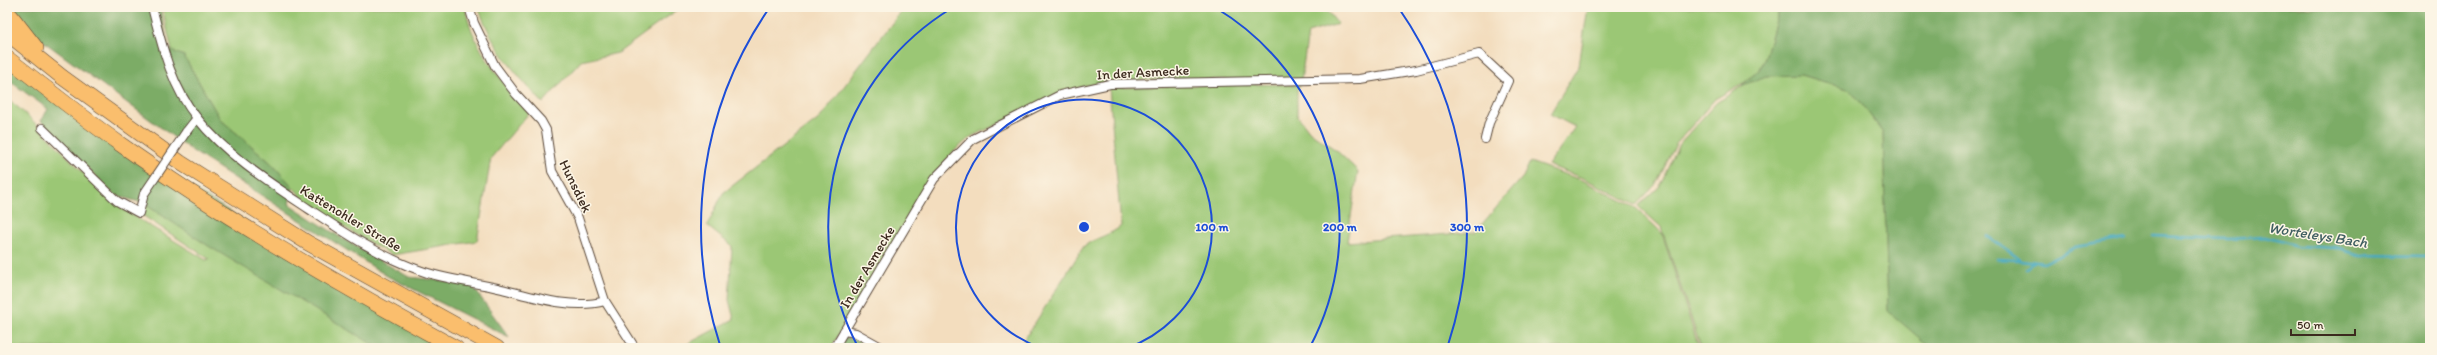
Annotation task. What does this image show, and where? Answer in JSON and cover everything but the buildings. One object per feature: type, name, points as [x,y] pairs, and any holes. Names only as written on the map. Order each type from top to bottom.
[{"type":"highway","points":[[11,16],[62,77]]},
{"type":"highway","points":[[7,33],[62,77],[180,163],[259,213],[399,295],[497,348]]},
{"type":"highway","points":[[7,58],[121,144],[215,207],[368,300],[456,348]]},
{"type":"street","name":"Kattenohler Straße","points":[[152,7],[163,52],[173,76],[197,118],[226,147],[264,179],[386,257],[420,271],[544,299],[589,304],[605,301]]},
{"type":"street","name":"Hunsdiek","points":[[469,7],[474,23],[494,66],[516,94],[541,120],[546,130],[552,171],[578,218],[605,301]]},
{"type":"street","name":"In der Asmecke","points":[[834,348],[934,179],[973,139],[1060,95],[1110,84],[1326,82],[1360,79],[1416,70],[1479,54],[1508,81],[1489,123],[1485,139]]},
{"type":"street","points":[[42,128],[117,201],[139,213],[144,194],[197,118]]},
{"type":"street","points":[[605,301],[635,348]]},
{"type":"street","points":[[844,331],[856,334],[883,348]]},
{"type":"green space","points":[[11,7],[160,7],[168,49],[184,56],[220,119],[271,163],[293,187],[289,204],[343,239],[409,277],[471,284],[509,337],[387,276],[194,152],[20,23]]},
{"type":"green space","points":[[162,7],[465,7],[469,22],[482,51],[499,76],[529,113],[491,158],[477,241],[392,255],[363,239],[309,205],[271,163],[220,119],[184,56],[172,51]]},
{"type":"green space","points":[[478,7],[681,7],[618,53],[581,61],[543,103],[505,59],[484,22]]},
{"type":"green space","points":[[899,7],[1324,7],[1338,24],[1308,33],[1301,80],[1168,79],[1106,82],[1083,86],[972,136],[953,152],[932,178],[831,348],[680,348],[734,319],[729,300],[732,246],[707,226],[723,193],[820,118],[902,10]]},
{"type":"green space","points":[[1588,7],[1780,7],[1765,58],[1760,69],[1745,82],[1715,99],[1676,144],[1656,184],[1636,205],[1585,179],[1548,165],[1575,127],[1550,114],[1579,65]]},
{"type":"green space","points":[[1780,7],[2430,7],[2430,348],[1931,348],[1888,311],[1883,132],[1851,90],[1802,75],[1766,76],[1741,86],[1760,69],[1765,58]]},
{"type":"green space","points":[[7,63],[43,92],[443,348],[379,348],[210,247],[143,203],[114,195],[41,121],[48,109],[11,82],[7,82]]},
{"type":"green space","points":[[1802,75],[1851,90],[1883,132],[1888,310],[1931,348],[1701,348],[1661,227],[1638,206],[1659,187],[1679,144],[1716,103],[1752,80],[1766,76]]},
{"type":"green space","points":[[1235,84],[1300,85],[1297,90],[1297,115],[1310,132],[1336,150],[1358,171],[1347,242],[1475,232],[1523,177],[1530,162],[1584,181],[1636,208],[1662,233],[1699,348],[1019,348],[1084,246],[1113,232],[1121,226],[1109,88]]},
{"type":"green space","points":[[7,98],[29,117],[99,189],[132,215],[206,260],[209,259],[139,213],[143,203],[379,348],[7,348]]},
{"type":"green space","points":[[845,337],[876,347],[878,348],[838,348]]},
{"type":"waterway","name":"Worteleys Bach","points":[[1987,236],[2021,260],[2044,263],[2075,247],[2126,239]]},
{"type":"waterway","name":"Worteleys Bach","points":[[2154,236],[2228,239],[2265,237],[2298,246],[2335,248],[2360,255],[2430,256]]},
{"type":"waterway","points":[[1997,259],[2020,260]]},
{"type":"waterway","name":"Worteleys Bach","points":[[2027,268],[2035,262]]}]
